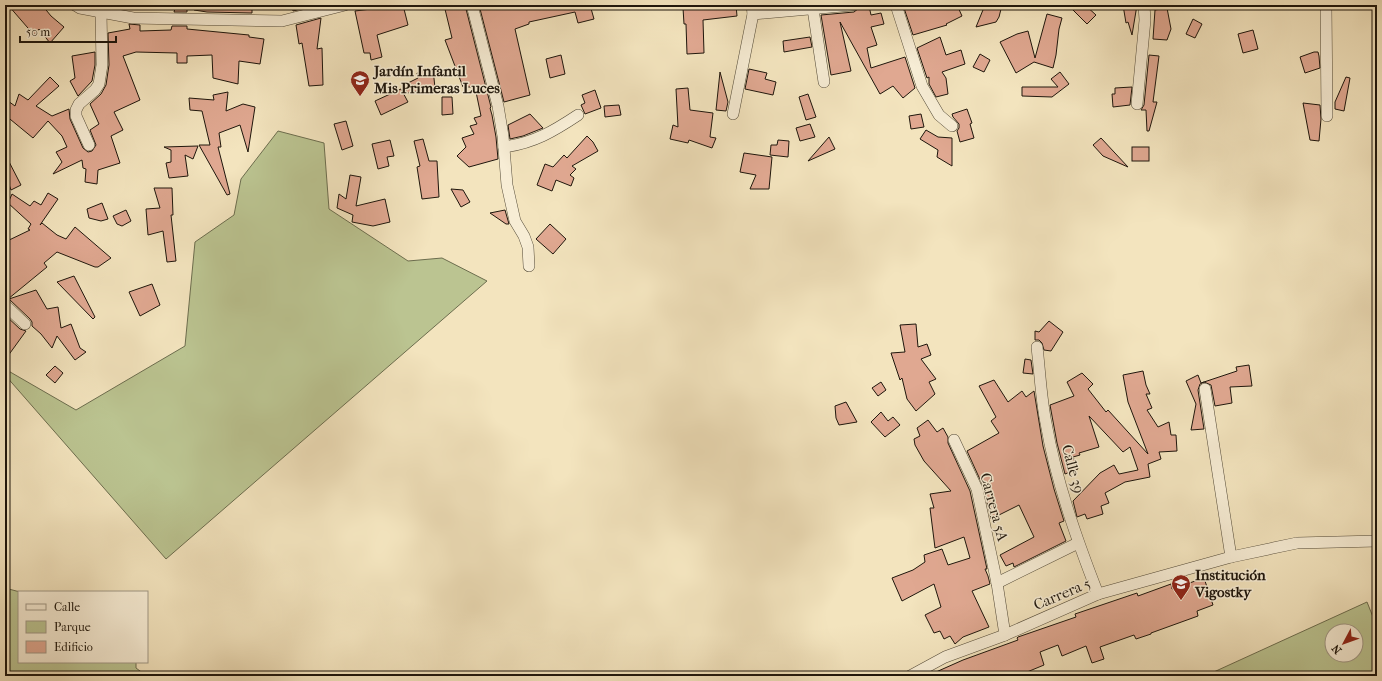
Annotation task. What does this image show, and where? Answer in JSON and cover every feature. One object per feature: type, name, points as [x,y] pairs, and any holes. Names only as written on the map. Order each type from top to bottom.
[{"type":"street","points":[[78,6],[133,18],[282,21],[345,5]]},
{"type":"street","points":[[472,5],[498,106],[504,136],[507,185],[510,199],[515,221],[524,236],[528,248],[529,266]]},
{"type":"street","points":[[733,114],[753,9],[813,10],[853,5]]},
{"type":"street","points":[[896,5],[922,86],[939,115],[952,126]]},
{"type":"street","points":[[1137,104],[1145,20],[1144,5]]},
{"type":"street","points":[[1326,5],[1327,116]]},
{"type":"street","points":[[813,10],[824,82]]},
{"type":"street","points":[[89,145],[76,116],[76,110],[79,104],[100,84],[102,66],[101,12]]},
{"type":"street","points":[[504,148],[522,145],[537,139],[554,131],[578,114]]},
{"type":"street","points":[[5,305],[25,324]]},
{"type":"street","name":"Calle 39","points":[[1037,347],[1046,422],[1055,464],[1078,543],[1098,594]]},
{"type":"street","points":[[1205,389],[1231,557]]},
{"type":"street","name":"Carrera 5A","points":[[954,440],[977,489],[997,583],[1005,635]]},
{"type":"street","name":"Carrera 5","points":[[910,676],[945,657],[1005,635],[1098,594],[1231,557],[1297,543],[1377,541]]},
{"type":"street","points":[[997,583],[1078,543]]},
{"type":"green space","points":[[278,131],[324,143],[329,209],[408,261],[442,258],[487,281],[166,559],[5,375],[5,369],[76,410],[185,346],[195,242],[234,215],[241,179]]},
{"type":"green space","points":[[5,588],[18,591],[18,663],[136,663],[136,668],[144,674],[153,676],[5,676]]},
{"type":"green space","points":[[1367,602],[1377,627],[1377,676],[1205,676]]},
{"type":"building","points":[[8,5],[42,5],[51,16],[64,27],[50,43],[39,29],[34,35]]},
{"type":"building","points":[[176,5],[187,5],[187,12],[174,12]]},
{"type":"building","points":[[195,5],[252,5],[252,13],[207,12],[194,10]]},
{"type":"building","points":[[292,5],[317,5],[293,11]]},
{"type":"building","points":[[378,5],[403,5],[408,25],[377,35],[382,57],[371,60],[370,53],[364,53],[355,11],[379,8]]},
{"type":"building","points":[[444,5],[465,5],[491,107],[496,137],[498,159],[469,167],[457,156],[466,147],[462,138],[474,134],[470,126],[477,124],[474,118],[481,116],[475,87],[463,87],[445,40],[452,38]]},
{"type":"building","points":[[479,5],[590,5],[594,19],[578,23],[575,12],[529,22],[529,24],[515,29],[530,95],[504,102]]},
{"type":"building","points":[[711,5],[736,5],[737,16],[703,20],[704,53],[687,54],[686,24],[684,24],[683,8]]},
{"type":"building","points":[[903,5],[929,9],[927,5],[957,5],[962,16],[946,24],[947,25],[913,35]]},
{"type":"building","points":[[985,5],[1002,5],[999,17],[996,22],[976,27]]},
{"type":"building","points":[[1068,5],[1085,5],[1096,15],[1087,24]]},
{"type":"building","points":[[1123,5],[1137,5],[1132,35],[1128,22],[1126,23]]},
{"type":"building","points":[[869,6],[871,15],[881,13],[884,24],[871,27],[877,45],[867,48],[871,68],[905,57],[915,88],[903,98],[893,86],[880,94],[840,22],[851,71],[831,75],[821,15],[854,12],[859,8]]},
{"type":"building","points":[[1167,8],[1171,29],[1167,40],[1153,39],[1155,10]]},
{"type":"building","points":[[1047,14],[1062,18],[1053,68],[1034,62],[1016,73],[1000,42],[1017,34],[1028,31],[1035,58]]},
{"type":"building","points":[[321,18],[317,49],[322,48],[323,85],[309,86],[302,43],[299,44],[296,25]]},
{"type":"building","points":[[1193,19],[1202,24],[1195,38],[1186,34]]},
{"type":"building","points":[[129,24],[140,25],[140,31],[171,30],[172,26],[187,26],[187,29],[249,35],[249,37],[264,39],[260,64],[239,61],[238,84],[213,78],[212,55],[187,56],[187,63],[177,63],[177,53],[136,52],[123,56],[140,100],[114,112],[123,130],[111,136],[120,163],[98,170],[97,184],[85,182],[86,169],[83,168],[82,160],[53,174],[62,162],[56,152],[67,147],[62,136],[48,121],[33,138],[5,115],[5,109],[8,101],[15,106],[19,94],[28,100],[50,77],[59,86],[36,106],[52,116],[69,109],[70,119],[83,148],[88,152],[92,151],[96,145],[90,130],[99,124],[90,104],[101,94],[106,85],[109,65],[108,33],[130,29]]},
{"type":"building","points":[[1253,30],[1258,49],[1243,53],[1238,34]]},
{"type":"building","points":[[810,37],[812,47],[784,52],[783,41]]},
{"type":"building","points":[[940,37],[946,55],[961,50],[965,64],[942,72],[946,78],[948,94],[936,97],[929,84],[929,77],[927,78],[917,48]]},
{"type":"building","points":[[95,52],[95,65],[92,81],[78,96],[70,81],[75,78],[72,56]]},
{"type":"building","points":[[1318,52],[1320,68],[1305,73],[1300,57]]},
{"type":"building","points":[[980,54],[990,60],[984,72],[973,67]]},
{"type":"building","points":[[561,55],[565,74],[550,78],[546,59]]},
{"type":"building","points":[[1149,55],[1159,56],[1153,102],[1157,102],[1149,131],[1147,131],[1146,110],[1141,110],[1144,105]]},
{"type":"building","points":[[433,69],[435,88],[407,93],[404,85],[418,78],[417,73]]},
{"type":"building","points":[[749,69],[767,73],[765,79],[776,82],[773,95],[745,89]]},
{"type":"building","points":[[720,72],[728,102],[726,111],[716,110]]},
{"type":"building","points":[[1060,72],[1069,84],[1052,97],[1022,96],[1022,87],[1058,87],[1051,79]]},
{"type":"building","points":[[1346,77],[1350,78],[1344,111],[1335,109],[1335,102]]},
{"type":"building","points":[[1132,87],[1130,105],[1113,107],[1112,94],[1115,94],[1115,88]]},
{"type":"building","points":[[688,88],[690,110],[713,113],[710,137],[716,138],[712,148],[689,140],[688,143],[670,139],[673,125],[678,127],[676,89]]},
{"type":"building","points":[[401,89],[408,102],[381,115],[375,101]]},
{"type":"building","points":[[595,90],[601,108],[585,114],[581,105],[585,103],[582,95]]},
{"type":"building","points":[[228,92],[226,111],[243,104],[255,107],[248,152],[240,125],[219,133],[221,147],[218,147],[230,194],[227,195],[199,145],[210,145],[202,111],[190,110],[189,98],[214,100],[213,95]]},
{"type":"building","points":[[808,94],[816,117],[806,120],[799,97]]},
{"type":"building","points":[[442,97],[452,97],[453,114],[442,115]]},
{"type":"building","points":[[1303,103],[1320,105],[1321,119],[1319,141],[1310,140]]},
{"type":"building","points":[[619,105],[621,115],[605,117],[604,106]]},
{"type":"building","points":[[967,109],[972,123],[970,124],[974,138],[960,142],[957,131],[959,124],[952,114]]},
{"type":"building","points":[[530,114],[543,128],[523,136],[510,139],[508,125]]},
{"type":"building","points":[[921,114],[924,127],[911,129],[909,116]]},
{"type":"building","points":[[346,121],[353,146],[342,150],[334,124]]},
{"type":"building","points":[[810,124],[815,137],[800,141],[796,128]]},
{"type":"building","points":[[926,130],[938,137],[952,138],[952,166],[937,157],[938,150],[920,139]]},
{"type":"building","points":[[587,136],[593,142],[598,151],[572,166],[576,169],[570,175],[574,178],[571,186],[556,180],[552,191],[537,185],[545,164],[553,167],[564,155],[567,158]]},
{"type":"building","points":[[829,137],[835,149],[808,161]]},
{"type":"building","points":[[1101,138],[1128,167],[1103,156],[1093,145]]},
{"type":"building","points":[[423,139],[429,161],[437,161],[439,197],[422,199],[417,167],[420,166],[414,141]]},
{"type":"building","points":[[390,140],[394,156],[387,157],[389,166],[378,169],[372,144]]},
{"type":"building","points":[[778,140],[789,141],[788,157],[770,155],[771,145],[777,145]]},
{"type":"building","points":[[198,146],[193,159],[185,155],[188,176],[169,178],[166,163],[171,162],[171,150],[164,147]]},
{"type":"building","points":[[1132,147],[1149,147],[1149,161],[1132,161]]},
{"type":"building","points":[[744,153],[772,157],[769,189],[750,189],[756,175],[740,172]]},
{"type":"building","points":[[5,154],[21,185],[11,190],[5,174]]},
{"type":"building","points":[[350,175],[361,177],[356,206],[385,199],[390,222],[373,226],[352,222],[353,215],[337,208],[339,194],[346,199]]},
{"type":"building","points":[[154,188],[172,188],[173,215],[171,215],[176,261],[167,262],[163,231],[148,235],[146,209],[160,208]]},
{"type":"building","points":[[451,189],[463,190],[470,202],[461,207]]},
{"type":"building","points":[[48,193],[58,199],[40,225],[42,223],[57,235],[66,239],[75,227],[111,258],[98,267],[95,267],[57,252],[44,263],[47,267],[8,299],[5,298],[5,242],[30,230],[28,229],[31,224],[8,203],[12,194],[30,206],[34,201],[41,205]]},
{"type":"building","points":[[102,203],[108,219],[101,221],[89,218],[87,209]]},
{"type":"building","points":[[126,210],[131,221],[122,226],[117,224],[113,216]]},
{"type":"building","points":[[505,210],[509,224],[506,224],[490,213]]},
{"type":"building","points":[[550,224],[566,239],[553,254],[536,239]]},
{"type":"building","points":[[74,276],[95,317],[93,319],[57,282]]},
{"type":"building","points":[[152,284],[160,305],[140,316],[129,292]]},
{"type":"building","points":[[36,290],[47,309],[58,307],[61,328],[71,324],[80,348],[86,352],[75,360],[57,336],[52,348],[41,334],[32,326],[30,319],[9,299]]},
{"type":"building","points":[[5,315],[20,329],[26,331],[5,360]]},
{"type":"building","points":[[1049,321],[1063,332],[1051,351],[1044,350],[1042,343],[1039,340],[1035,340],[1035,331],[1039,332]]},
{"type":"building","points":[[916,324],[918,347],[927,344],[931,355],[921,359],[936,379],[929,382],[935,394],[916,411],[907,399],[902,378],[900,380],[891,353],[905,352],[900,325]]},
{"type":"building","points":[[1025,359],[1031,360],[1033,374],[1023,373]]},
{"type":"building","points":[[1249,365],[1252,386],[1230,387],[1232,403],[1215,406],[1211,385],[1204,382],[1237,371],[1236,367]]},
{"type":"building","points":[[55,366],[63,373],[55,383],[46,375]]},
{"type":"building","points":[[1143,371],[1146,385],[1150,394],[1146,394],[1152,408],[1147,410],[1158,427],[1169,422],[1171,435],[1176,435],[1177,451],[1159,452],[1161,459],[1148,464],[1150,477],[1125,482],[1105,493],[1109,503],[1101,506],[1103,514],[1087,519],[1085,514],[1077,517],[1073,501],[1100,473],[1114,465],[1119,474],[1138,470],[1130,447],[1123,452],[1089,416],[1099,447],[1079,453],[1080,455],[1073,457],[1078,469],[1065,474],[1057,443],[1050,405],[1074,396],[1067,382],[1082,373],[1093,384],[1088,389],[1106,412],[1108,410],[1148,454],[1128,402],[1123,375]]},
{"type":"building","points":[[1198,375],[1201,383],[1204,382],[1200,384],[1198,390],[1204,429],[1191,430],[1196,404],[1186,381]]},
{"type":"building","points":[[994,380],[1008,402],[1022,391],[1026,397],[1034,391],[1043,446],[1064,521],[1059,523],[1066,541],[1014,567],[1013,563],[1006,566],[1000,555],[1034,537],[1019,505],[991,519],[983,486],[967,451],[999,433],[991,421],[996,417],[979,386]]},
{"type":"building","points":[[881,382],[886,390],[878,396],[872,388]]},
{"type":"building","points":[[846,402],[857,422],[839,425],[836,418],[835,406]]},
{"type":"building","points":[[881,412],[888,421],[893,417],[900,425],[885,437],[871,422]]},
{"type":"building","points":[[928,420],[937,432],[943,428],[948,437],[948,443],[970,491],[987,569],[985,569],[990,584],[972,591],[989,627],[963,637],[955,644],[950,636],[944,639],[940,631],[934,633],[925,615],[941,607],[934,584],[902,601],[892,578],[913,570],[925,562],[924,555],[942,549],[948,565],[970,558],[964,537],[935,548],[930,508],[934,508],[930,494],[951,491],[924,461],[915,445],[914,439],[920,436],[917,428]]},
{"type":"building","points":[[1204,578],[1213,605],[1197,611],[1198,616],[1151,634],[1136,639],[1134,635],[1100,647],[1104,659],[1092,663],[1086,646],[1062,656],[1058,645],[1040,652],[1044,665],[1027,672],[1028,676],[927,676],[963,660],[1018,640],[1018,637],[1076,617],[1075,614],[1137,593],[1138,596],[1171,584],[1172,589]]},
{"type":"place","name":"Jardín Infantil Mis Primeras Luces","points":[[360,97]]},
{"type":"place","name":"Institución Vigostky","points":[[1181,601]]}]
